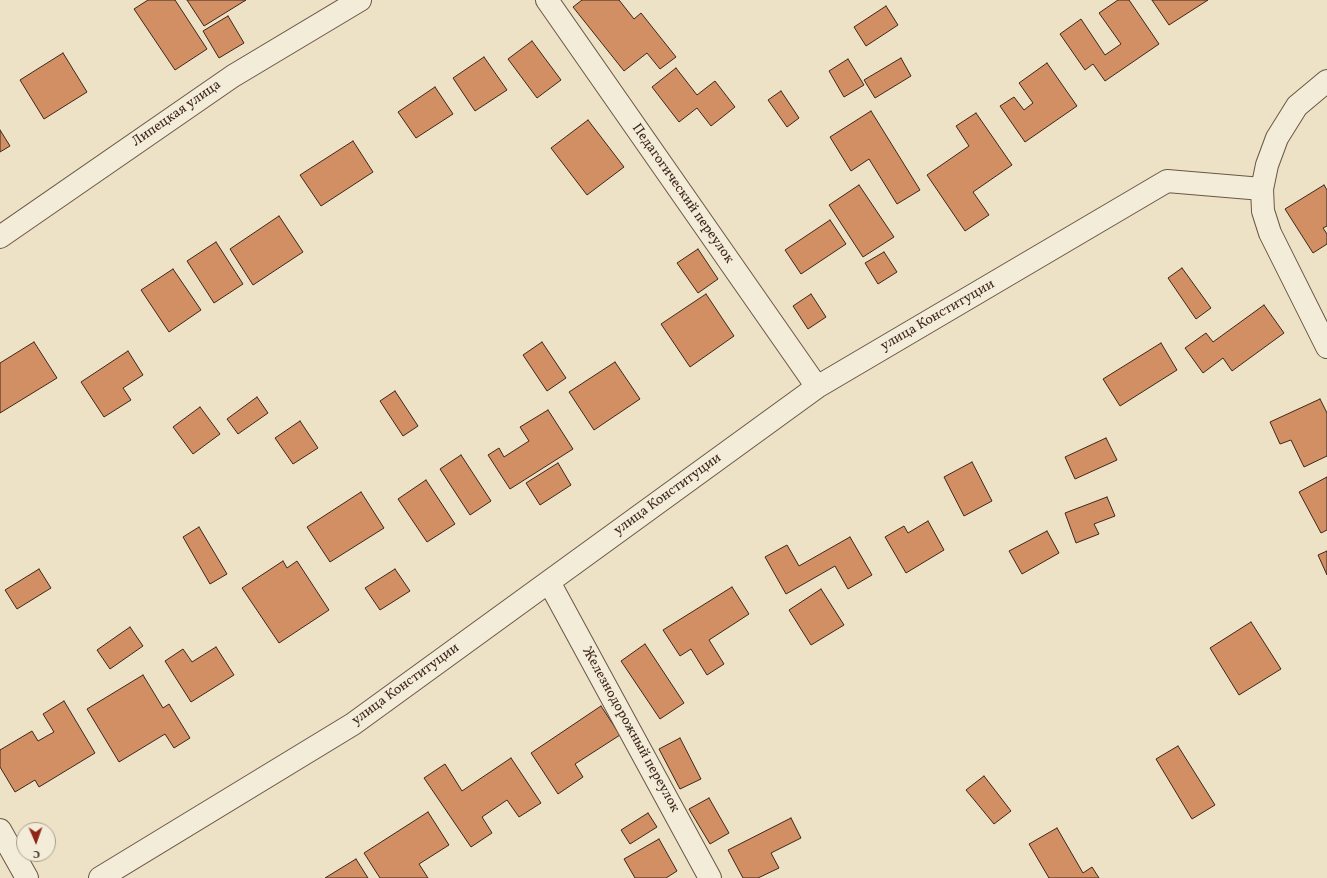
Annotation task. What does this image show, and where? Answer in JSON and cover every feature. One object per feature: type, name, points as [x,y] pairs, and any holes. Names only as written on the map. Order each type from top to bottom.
[{"type":"street","name":"Липецкая улица","points":[[0,238],[232,76],[360,0]]},
{"type":"street","name":"Педагогический переулок","points":[[547,0],[817,387]]},
{"type":"street","points":[[1327,81],[1297,106],[1277,138],[1267,165],[1262,189],[1264,211],[1270,233],[1327,347]]},
{"type":"street","name":"улица Конституции","points":[[100,878],[353,724],[817,387],[1167,181],[1262,189]]},
{"type":"street","name":"Железнодорожный переулок","points":[[549,582],[710,878]]},
{"type":"street","points":[[0,830],[27,878]]},
{"type":"building","points":[[148,0],[175,0],[207,49],[175,70],[134,9]]},
{"type":"building","points":[[187,0],[246,0],[204,26]]},
{"type":"building","points":[[582,0],[619,0],[634,19],[641,13],[676,57],[660,69],[647,53],[624,71],[573,7]]},
{"type":"building","points":[[1118,0],[1129,0],[1159,44],[1105,81],[1093,64],[1085,70],[1060,34],[1081,19],[1105,55],[1121,44],[1099,13]]},
{"type":"building","points":[[1152,0],[1208,0],[1169,25]]},
{"type":"building","points":[[886,6],[898,25],[866,46],[854,27]]},
{"type":"building","points":[[228,16],[244,43],[219,58],[203,31]]},
{"type":"building","points":[[532,41],[561,80],[537,98],[508,59]]},
{"type":"building","points":[[63,53],[87,92],[44,119],[20,80]]},
{"type":"building","points":[[484,57],[507,90],[475,111],[453,78]]},
{"type":"building","points":[[901,58],[911,76],[875,98],[864,80]]},
{"type":"building","points":[[848,59],[864,85],[844,97],[829,71]]},
{"type":"building","points":[[1047,63],[1077,106],[1025,142],[1000,106],[1014,97],[1024,110],[1033,103],[1019,83]]},
{"type":"building","points":[[676,68],[697,95],[715,81],[735,107],[711,126],[697,108],[679,122],[652,87]]},
{"type":"building","points":[[435,87],[453,114],[416,138],[398,112]]},
{"type":"building","points":[[781,91],[799,118],[787,127],[768,100]]},
{"type":"building","points":[[871,111],[920,190],[897,204],[869,159],[851,171],[830,137]]},
{"type":"building","points":[[976,113],[1012,165],[973,192],[989,215],[965,231],[927,175],[969,146],[956,126]]},
{"type":"building","points":[[588,120],[624,167],[587,195],[551,148]]},
{"type":"building","points":[[0,130],[10,146],[0,152]]},
{"type":"building","points":[[353,141],[373,172],[321,206],[300,175]]},
{"type":"building","points":[[859,185],[894,237],[863,257],[829,205]]},
{"type":"building","points":[[1324,185],[1327,190],[1327,226],[1323,228],[1327,234],[1327,244],[1313,253],[1285,209]]},
{"type":"building","points":[[279,216],[303,252],[253,285],[230,249]]},
{"type":"building","points":[[830,220],[846,244],[801,274],[785,250]]},
{"type":"building","points":[[216,242],[243,284],[214,303],[187,261]]},
{"type":"building","points":[[698,249],[718,279],[698,293],[677,263]]},
{"type":"building","points":[[884,252],[897,272],[878,284],[865,263]]},
{"type":"building","points":[[1182,268],[1211,308],[1196,319],[1168,278]]},
{"type":"building","points":[[173,269],[201,310],[169,332],[141,290]]},
{"type":"building","points":[[706,294],[734,336],[690,367],[661,324]]},
{"type":"building","points":[[811,294],[826,317],[808,329],[793,306]]},
{"type":"building","points":[[1264,305],[1284,333],[1232,371],[1223,358],[1203,373],[1185,348],[1206,333],[1213,342]]},
{"type":"building","points":[[34,342],[57,378],[0,413],[0,363]]},
{"type":"building","points":[[542,342],[566,378],[547,391],[523,355]]},
{"type":"building","points":[[1161,343],[1177,370],[1120,406],[1103,379]]},
{"type":"building","points":[[128,351],[143,375],[123,388],[131,400],[104,417],[81,382]]},
{"type":"building","points":[[615,362],[640,399],[594,430],[569,392]]},
{"type":"building","points":[[395,391],[418,426],[403,436],[380,401]]},
{"type":"building","points":[[257,397],[268,413],[238,434],[227,419]]},
{"type":"building","points":[[1320,399],[1327,413],[1327,456],[1304,467],[1291,440],[1280,444],[1270,422]]},
{"type":"building","points":[[200,407],[220,434],[193,454],[173,427]]},
{"type":"building","points":[[548,410],[573,449],[510,489],[488,455],[499,448],[504,457],[529,441],[520,427]]},
{"type":"building","points":[[300,421],[318,448],[293,464],[275,438]]},
{"type":"building","points":[[1106,438],[1117,460],[1075,479],[1065,457]]},
{"type":"building","points":[[461,455],[491,501],[470,515],[440,469]]},
{"type":"building","points":[[972,462],[992,501],[964,516],[944,477]]},
{"type":"building","points":[[558,463],[571,485],[540,505],[526,483]]},
{"type":"building","points":[[1327,477],[1327,530],[1321,533],[1299,492]]},
{"type":"building","points":[[426,480],[455,524],[427,542],[398,499]]},
{"type":"building","points":[[361,492],[384,528],[330,562],[307,527]]},
{"type":"building","points":[[1107,497],[1115,516],[1094,524],[1099,534],[1076,543],[1065,513]]},
{"type":"building","points":[[928,521],[944,550],[906,573],[885,537],[904,526],[908,533]]},
{"type":"building","points":[[199,527],[227,574],[210,584],[183,537]]},
{"type":"building","points":[[1047,531],[1059,553],[1022,574],[1009,551]]},
{"type":"building","points":[[850,537],[872,575],[848,589],[835,566],[786,594],[765,557],[787,545],[799,566]]},
{"type":"building","points":[[1327,551],[1327,575],[1318,555]]},
{"type":"building","points":[[283,561],[287,568],[297,561],[329,610],[279,643],[242,588]]},
{"type":"building","points":[[39,569],[51,588],[17,609],[5,590]]},
{"type":"building","points":[[395,569],[410,591],[380,610],[365,588]]},
{"type":"building","points":[[732,587],[749,614],[709,640],[724,664],[707,675],[691,649],[680,656],[663,630]]},
{"type":"building","points":[[821,589],[844,625],[811,645],[789,610]]},
{"type":"building","points":[[1251,622],[1281,669],[1239,695],[1210,648]]},
{"type":"building","points":[[130,627],[143,646],[110,669],[97,650]]},
{"type":"building","points":[[645,644],[684,703],[660,719],[621,661]]},
{"type":"building","points":[[216,647],[234,675],[191,702],[165,661],[183,649],[192,662]]},
{"type":"building","points":[[143,675],[163,708],[169,704],[190,738],[174,748],[165,734],[119,762],[87,709]]},
{"type":"building","points":[[64,701],[95,753],[39,787],[35,780],[15,792],[0,767],[0,750],[32,731],[38,741],[54,732],[43,714]]},
{"type":"building","points":[[601,706],[620,735],[575,764],[583,777],[558,794],[531,753]]},
{"type":"building","points":[[680,738],[701,779],[680,789],[659,749]]},
{"type":"building","points":[[1178,746],[1215,805],[1192,819],[1156,759]]},
{"type":"building","points":[[511,758],[541,803],[519,817],[507,800],[482,817],[492,833],[471,847],[424,778],[445,764],[462,791]]},
{"type":"building","points":[[984,776],[1011,811],[994,824],[966,790]]},
{"type":"building","points":[[709,798],[729,833],[710,844],[689,809]]},
{"type":"building","points":[[428,812],[449,845],[419,864],[428,878],[380,878],[364,853]]},
{"type":"building","points":[[648,813],[657,827],[630,844],[621,830]]},
{"type":"building","points":[[791,818],[801,838],[771,853],[779,868],[758,878],[743,878],[728,850]]},
{"type":"building","points":[[1057,828],[1083,873],[1092,867],[1099,878],[1049,878],[1029,844]]},
{"type":"building","points":[[659,839],[677,871],[666,878],[635,878],[624,859]]},
{"type":"building","points":[[356,859],[368,878],[325,878]]}]
